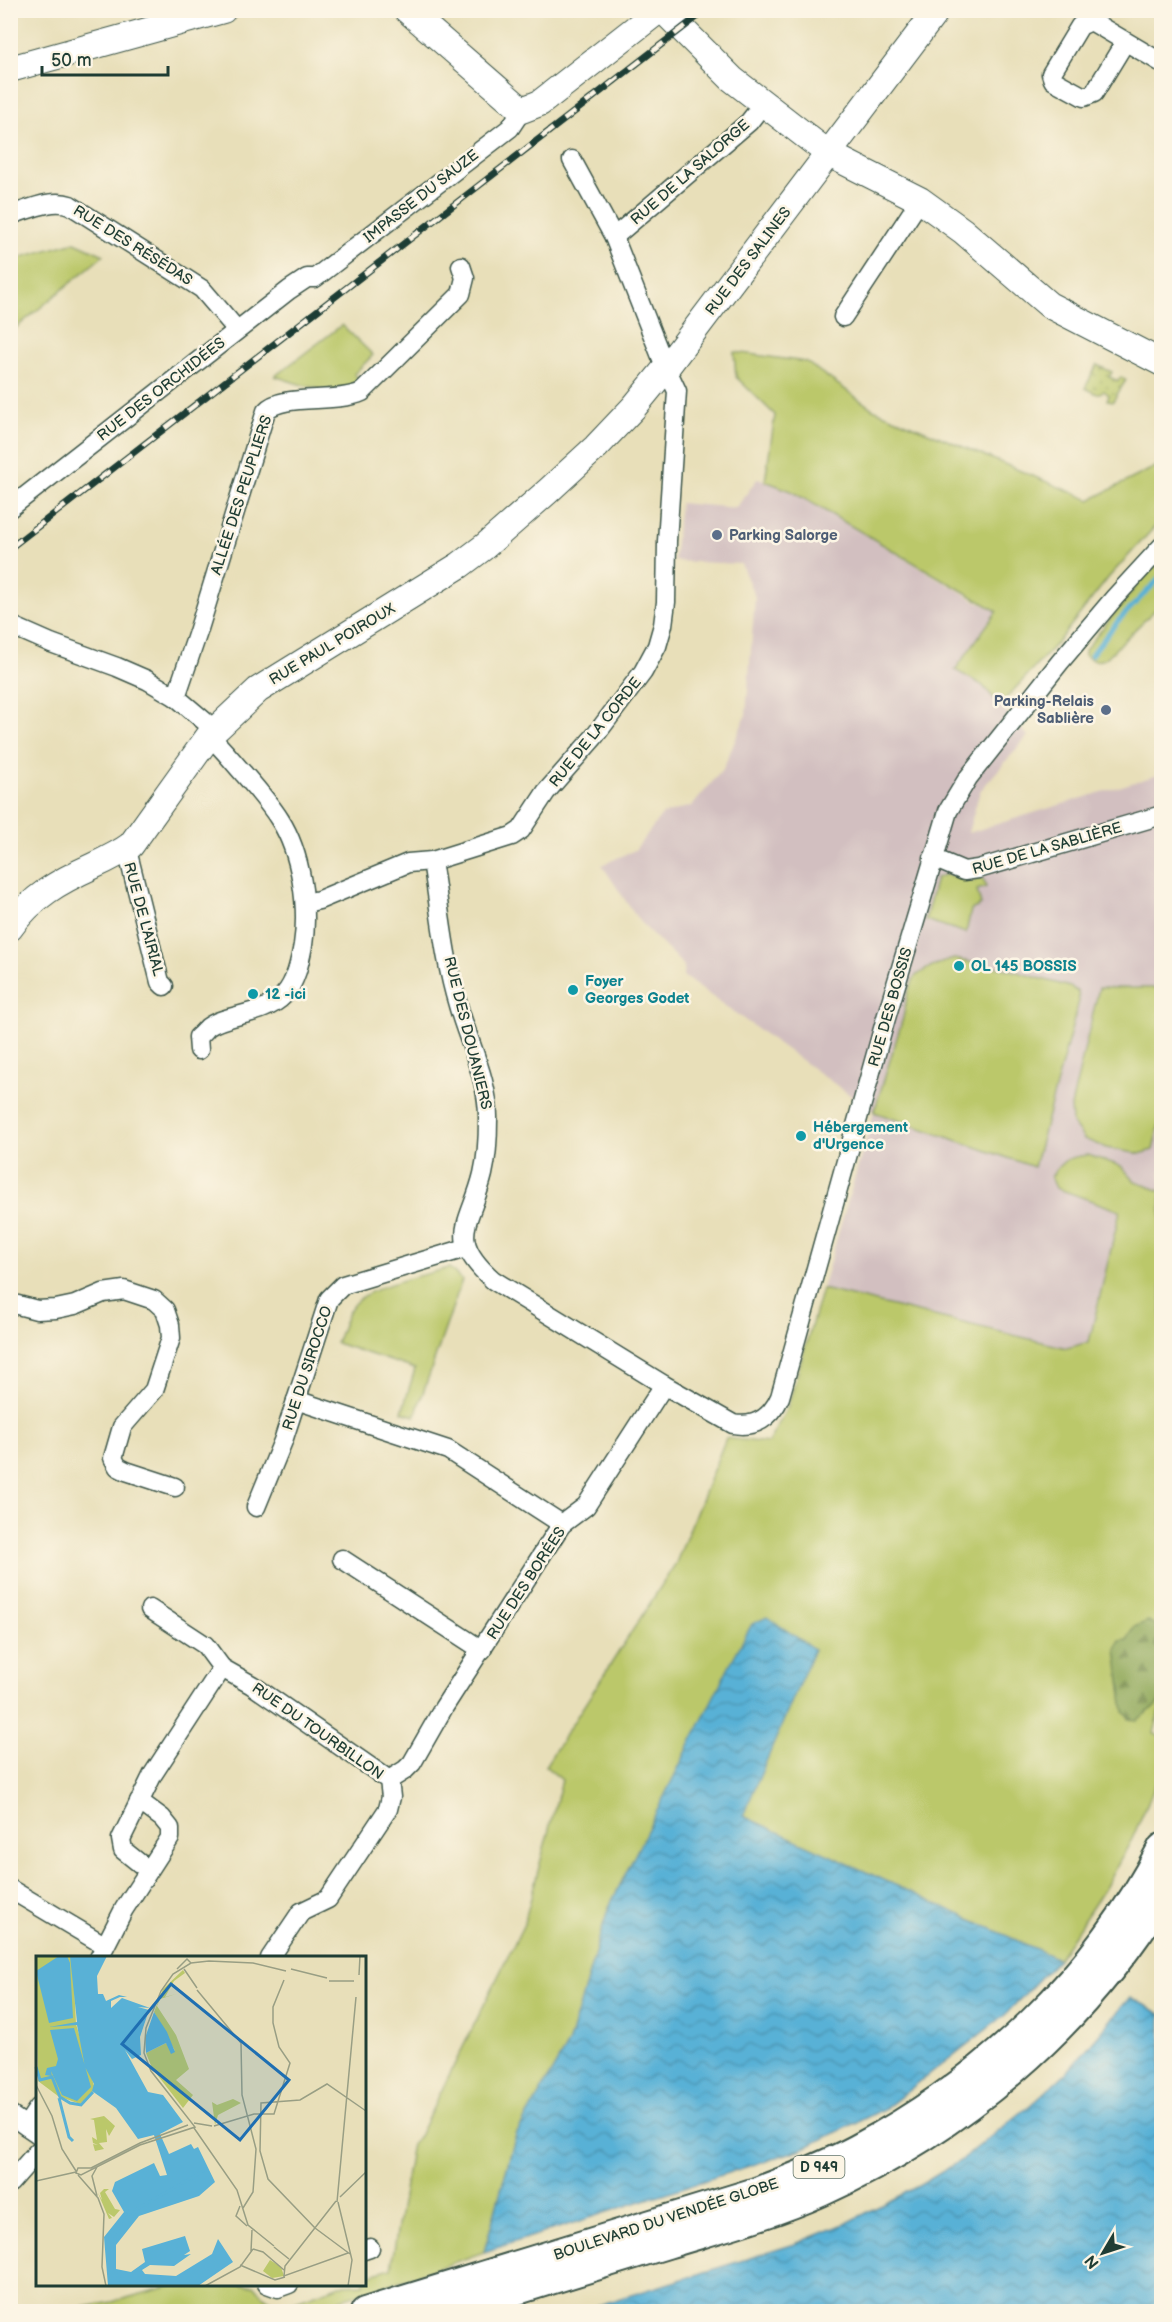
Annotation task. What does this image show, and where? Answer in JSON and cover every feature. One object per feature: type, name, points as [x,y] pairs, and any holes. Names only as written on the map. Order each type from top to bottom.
[{"type":"main road","name":"BOULEVARD DU VENDÉE GLOBE","points":[[365,2312],[756,2192],[809,2172],[858,2148],[953,2090],[1041,2013],[1074,1978],[1102,1942],[1129,1903],[1161,1848]]},
{"type":"main road","name":"BOULEVARD DU VENDÉE GLOBE","points":[[446,2312],[766,2214],[821,2192],[922,2139],[1013,2072],[1057,2030],[1091,1994],[1119,1959],[1161,1896]]},
{"type":"street","points":[[12,64],[223,10]]},
{"type":"street","points":[[407,10],[522,110],[540,103],[661,10],[718,66],[763,104],[829,154],[920,200],[963,231],[1049,305],[1161,363]]},
{"type":"street","name":"RUE DES SALINES","points":[[666,368],[937,10]]},
{"type":"street","points":[[1125,42],[1161,63]]},
{"type":"street","name":"RUE DE LA SALORGE","points":[[614,237],[749,122],[763,104]]},
{"type":"street","name":"IMPASSE DU SAUZE","points":[[315,278],[510,128],[522,110]]},
{"type":"street","name":"RUE DE LA SALORGE","points":[[572,160],[614,237],[666,368]]},
{"type":"street","points":[[843,317],[920,200]]},
{"type":"street","name":"RUE DES RÉSÉDAS","points":[[10,214],[55,202],[70,205],[202,289],[237,330]]},
{"type":"street","name":"ALLÉE DES PEUPLIERS","points":[[176,697],[266,411],[270,406],[282,401],[343,399],[362,392],[462,294],[465,278],[461,266]]},
{"type":"street","name":"RUE DES ORCHIDÉES","points":[[10,508],[237,330],[301,282],[315,278]]},
{"type":"street","name":"RUE PAUL POIROUX","points":[[10,928],[27,906],[64,879],[125,850],[136,839],[212,733],[258,690],[393,607],[484,547],[596,447],[666,368]]},
{"type":"street","name":"RUE DE LA CORDE","points":[[305,903],[319,900],[408,863],[432,861],[512,836],[521,830],[546,792],[594,737],[644,672],[657,646],[666,602],[667,541],[677,391],[666,368]]},
{"type":"street","name":"RUE DES BOSSIS","points":[[663,1385],[733,1424],[745,1426],[761,1422],[774,1410],[780,1397],[889,1008],[948,811],[968,778],[1067,654],[1161,546]]},
{"type":"street","points":[[10,625],[124,670],[176,697],[212,733],[280,821],[292,846],[305,903],[305,933],[301,958],[294,978],[285,994],[268,1007],[209,1026],[198,1037],[199,1050]]},
{"type":"street","name":"RUE DE LA SABLIÈRE","points":[[933,858],[964,871],[978,869],[1161,815]]},
{"type":"street","name":"RUE DE L'AIRIAL","points":[[125,850],[129,858],[160,982],[165,986]]},
{"type":"street","name":"RUE DES DOUANIERS","points":[[432,861],[457,1004],[483,1080],[488,1116],[483,1174],[465,1228],[466,1248]]},
{"type":"street","points":[[466,1248],[470,1256],[493,1280],[663,1385]]},
{"type":"street","name":"RUE DU SIROCCO","points":[[256,1507],[296,1400],[329,1299],[343,1285],[466,1248]]},
{"type":"street","points":[[10,1303],[37,1310],[56,1310],[103,1293],[124,1290],[154,1300],[165,1310],[171,1338],[154,1390],[122,1427],[113,1458],[118,1467],[126,1471],[175,1486]]},
{"type":"street","name":"RUE DES BORÉES","points":[[389,1780],[412,1763],[444,1707],[562,1524],[586,1506],[663,1385]]},
{"type":"street","points":[[296,1400],[448,1450],[562,1524]]},
{"type":"street","points":[[342,1559],[482,1650]]},
{"type":"street","points":[[148,1870],[123,1850],[121,1839],[136,1813],[139,1801],[153,1774],[222,1668],[205,1645],[150,1609]]},
{"type":"street","name":"RUE DU TOURBILLON","points":[[222,1668],[252,1685],[389,1780],[391,1797],[388,1809],[328,1899],[301,1912],[271,1956]]},
{"type":"street","points":[[10,1889],[101,1951],[148,1870],[170,1838],[170,1828],[162,1818],[139,1801]]},
{"type":"street","points":[[10,2115],[32,2130],[36,2115]]},
{"type":"street","points":[[10,2183],[36,2153]]},
{"type":"shaded area","points":[[758,478],[791,491],[979,603],[997,611],[955,670],[982,685],[1028,736],[980,791],[968,833],[1161,774],[1161,1225],[1120,1211],[1090,1342],[1067,1348],[822,1289],[874,1112],[683,976],[684,966],[639,921],[602,865],[635,850],[662,815],[693,805],[723,769],[746,715],[755,597],[741,564],[674,561],[680,503],[736,508]]},
{"type":"green space","points":[[75,242],[104,255],[11,332],[11,260]]},
{"type":"green space","points":[[342,325],[373,355],[354,374],[362,383],[353,388],[331,390],[307,386],[275,376]]},
{"type":"green space","points":[[734,352],[806,362],[873,409],[1090,500],[1161,464],[1161,520],[1109,577],[1057,643],[1000,705],[982,685],[955,670],[997,611],[791,491],[765,481],[775,415],[736,377]]},
{"type":"green space","points":[[1097,365],[1112,372],[1109,377],[1118,381],[1121,377],[1126,380],[1113,401],[1107,400],[1109,395],[1104,391],[1097,394],[1085,388]]},
{"type":"green space","points":[[1161,560],[1161,604],[1105,659],[1095,660],[1085,655],[1085,650]]},
{"type":"green space","points":[[946,874],[972,881],[980,877],[984,880],[986,887],[977,890],[981,905],[971,910],[966,933],[925,920],[936,878]]},
{"type":"green space","points":[[954,959],[1007,969],[1070,987],[1078,992],[1079,1001],[1034,1167],[874,1112],[903,1018],[908,992],[915,976],[932,966]]},
{"type":"green space","points":[[1099,988],[1161,988],[1162,1113],[1153,1150],[1140,1154],[1106,1148],[1084,1139],[1072,1123],[1071,1106]]},
{"type":"green space","points":[[1088,1155],[1121,1166],[1136,1182],[1161,1191],[1162,1703],[1154,1733],[1161,1738],[1161,1772],[1132,1839],[1105,1888],[1058,1959],[742,1816],[814,1649],[752,1624],[608,1909],[569,2042],[516,2135],[484,2252],[404,2280],[302,2311],[60,2312],[112,2302],[171,2286],[255,2286],[264,2296],[280,2307],[337,2286],[366,2286],[366,2276],[391,2268],[412,2143],[419,2136],[524,1924],[562,1780],[545,1766],[676,1563],[726,1438],[768,1443],[788,1406],[822,1289],[1067,1348],[1089,1342],[1120,1211],[1056,1188],[1051,1177],[1066,1160]]},
{"type":"green space","points":[[449,1268],[462,1280],[415,1416],[402,1412],[415,1369],[336,1343],[351,1308],[368,1293],[396,1282]]},
{"type":"green space","points":[[1148,1621],[1155,1625],[1160,1634],[1155,1644],[1158,1649],[1161,1649],[1160,1701],[1138,1720],[1129,1719],[1124,1712],[1116,1649],[1120,1641],[1127,1640],[1134,1627]]},
{"type":"water","points":[[767,1617],[814,1649],[743,1816],[1058,1959],[1005,2015],[886,2108],[802,2149],[484,2252],[516,2135],[569,2042],[608,1909],[729,1666],[752,1624]]},
{"type":"water","points":[[1130,1997],[1161,2014],[1161,2311],[580,2311],[795,2244],[847,2223],[920,2185],[960,2161],[1037,2100],[1069,2070]]},
{"type":"waterway","points":[[1091,655],[1118,621],[1162,576]]},
{"type":"railway","points":[[10,548],[706,10]]},
{"type":"place","name":"Parking Salorge","points":[[717,535]]},
{"type":"place","name":"Parking-Relais Sablière","points":[[1106,710]]},
{"type":"place","name":"OL 145 BOSSIS","points":[[959,966]]},
{"type":"place","name":"Foyer Georges Godet","points":[[573,990]]},
{"type":"place","name":"12 -ici","points":[[253,994]]},
{"type":"place","name":"Hébergement d'Urgence","points":[[801,1136]]}]
